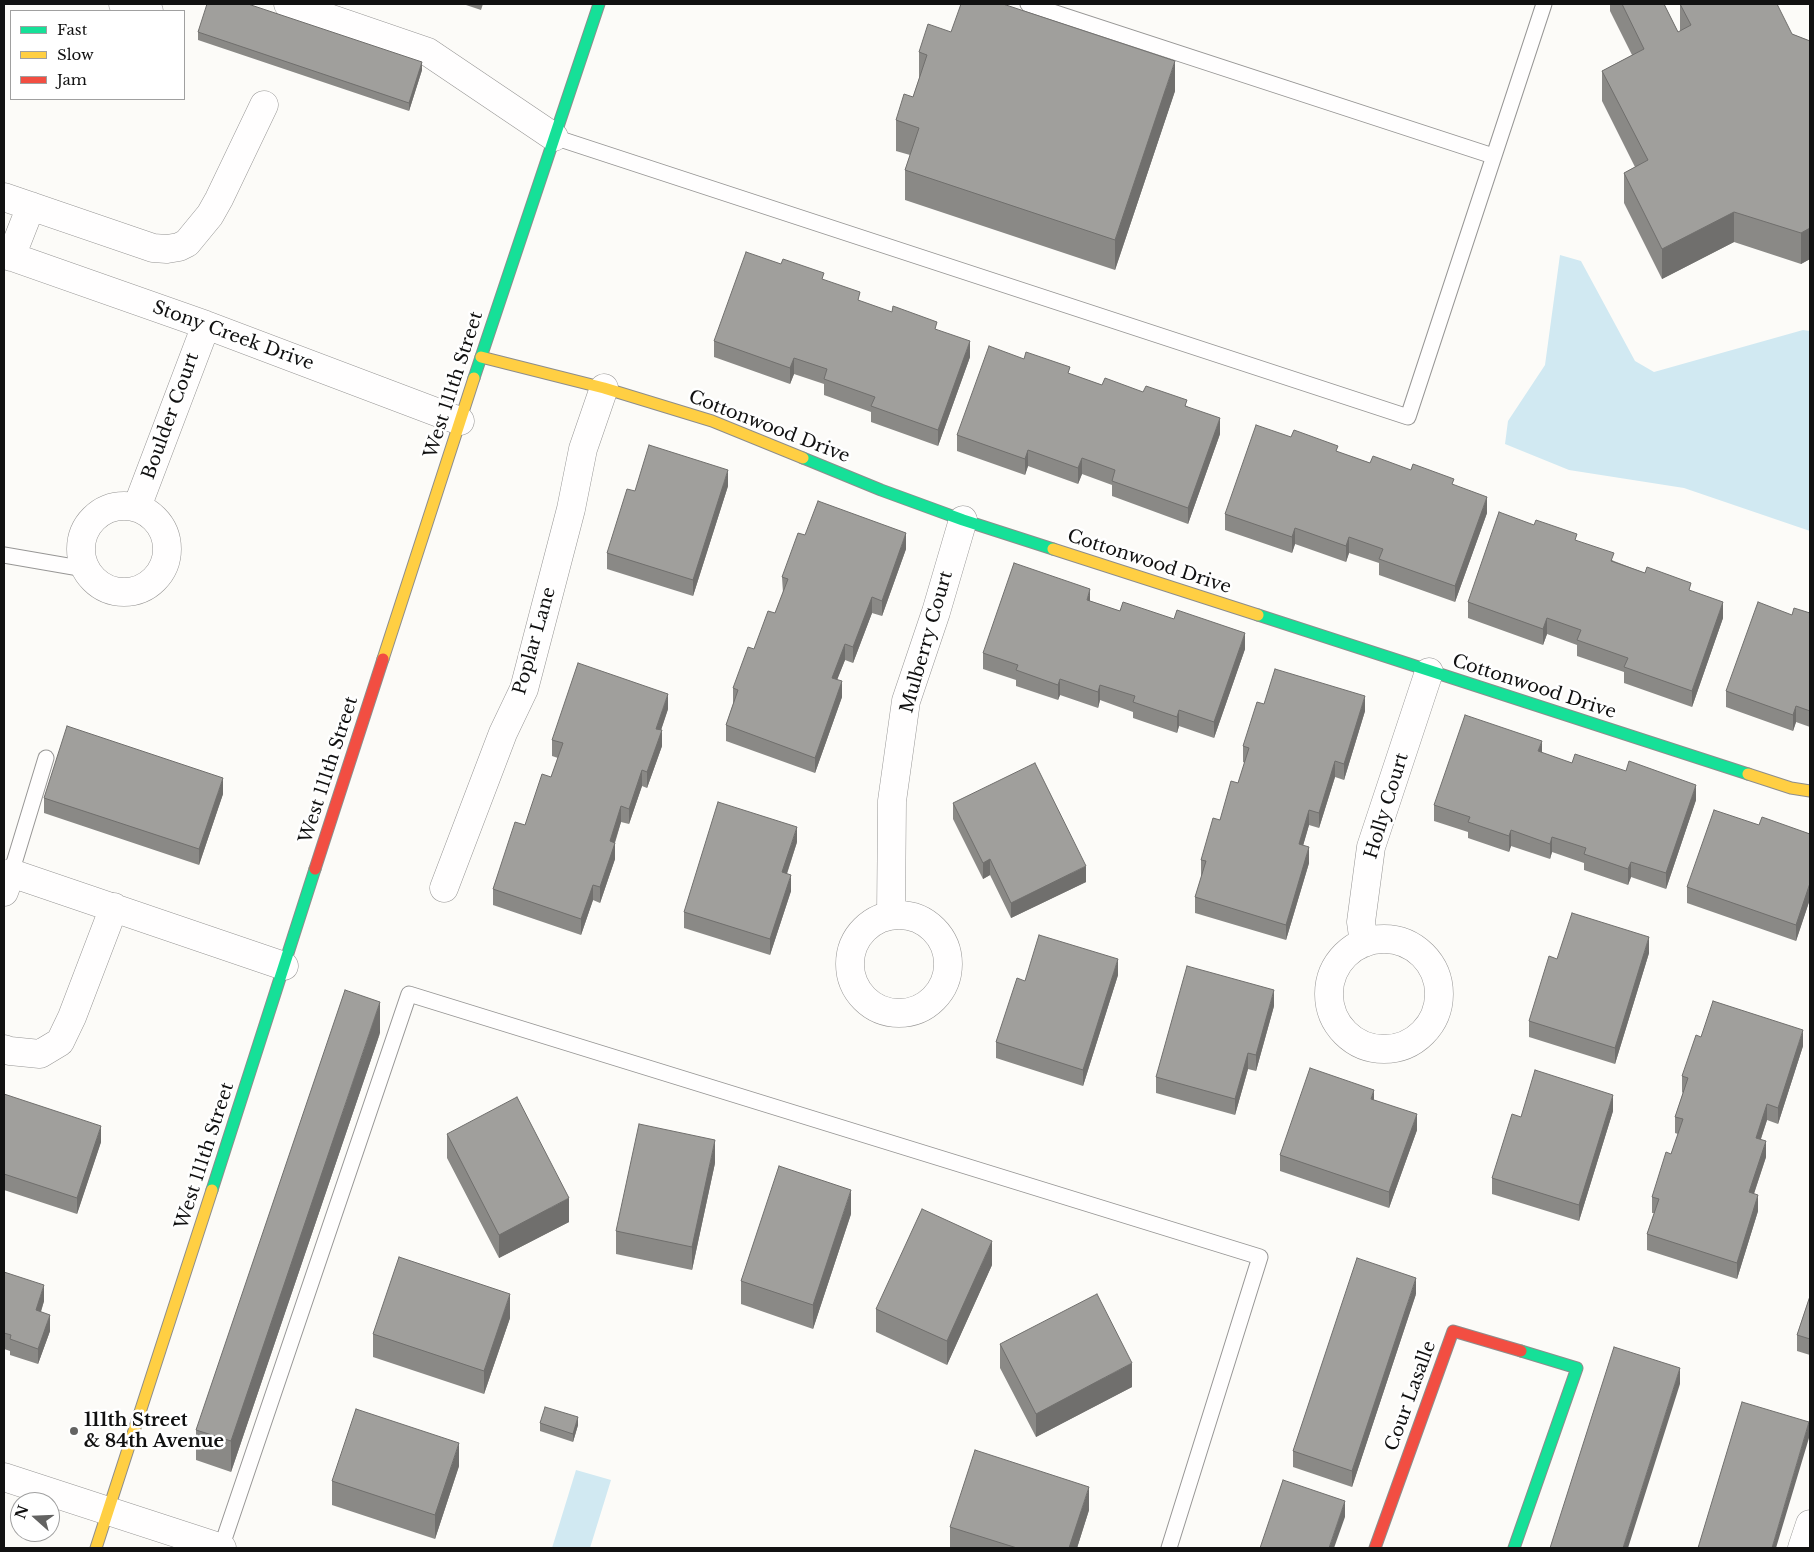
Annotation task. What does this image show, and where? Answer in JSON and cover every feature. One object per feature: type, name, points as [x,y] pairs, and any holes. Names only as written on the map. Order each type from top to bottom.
[{"type":"street","points":[[123,4],[145,10]]},
{"type":"street","points":[[288,4],[428,52],[554,137]]},
{"type":"street","name":"West 111th Street","points":[[96,1548],[460,421],[599,4]]},
{"type":"street","points":[[4,197],[153,248],[167,249],[179,247],[187,243],[210,215],[264,105]]},
{"type":"street","points":[[8,256],[31,206]]},
{"type":"street","name":"Stony Creek Drive","points":[[8,256],[206,325],[460,421]]},
{"type":"street","name":"Boulder Court","points":[[137,507],[206,325]]},
{"type":"street","name":"Cottonwood Drive","points":[[481,357],[604,388],[712,421],[881,490],[963,520],[1429,672],[1791,788],[1810,792]]},
{"type":"street","name":"Poplar Lane","points":[[444,888],[503,733],[524,688],[571,510],[583,449],[604,388]]},
{"type":"street","points":[[123,505],[137,507],[150,514],[160,524],[166,537],[168,551],[164,565],[157,578],[146,586],[133,592],[118,592],[105,588],[93,580],[85,569],[80,555],[81,540],[87,526],[96,515],[109,508],[123,505]]},
{"type":"street","name":"Mulberry Court","points":[[891,915],[892,801],[906,700],[936,612],[963,520]]},
{"type":"street","name":"Holly Court","points":[[1364,943],[1360,922],[1371,848],[1429,672]]},
{"type":"street","points":[[7,883],[114,907],[284,966]]},
{"type":"street","points":[[4,1049],[40,1054],[60,1042],[72,1017],[114,907]]},
{"type":"street","name":"Cour Lasalle","points":[[1375,1548],[1453,1331],[1577,1368],[1514,1548]]},
{"type":"street","points":[[4,1477],[222,1548]]},
{"type":"street","points":[[1802,1548],[1810,1524]]},
{"type":"lane","points":[[1028,4],[1494,156]]},
{"type":"lane","points":[[554,137],[1408,417],[1544,4]]},
{"type":"lane","points":[[4,555],[85,569]]},
{"type":"lane","points":[[7,883],[46,758]]},
{"type":"lane","points":[[222,1548],[409,994],[1260,1257],[1170,1548]]},
{"type":"water","points":[[1560,255],[1581,261],[1635,361],[1654,372],[1803,330],[1810,331],[1810,531],[1684,488],[1569,470],[1505,444],[1508,421],[1545,365]]},
{"type":"water","points":[[576,1470],[611,1480],[590,1548],[552,1548]]},
{"type":"building","points":[[207,4],[248,4],[422,62],[409,103],[198,32]]},
{"type":"building","points":[[961,4],[1003,4],[1175,61],[1115,240],[905,170],[919,128],[896,120],[904,94],[913,97],[927,55],[919,52],[928,24],[951,32]]},
{"type":"building","points":[[1622,4],[1664,4],[1678,32],[1691,25],[1680,4],[1777,4],[1792,34],[1810,41],[1810,228],[1801,233],[1734,212],[1662,249],[1624,173],[1648,160],[1602,71],[1644,49]]},
{"type":"building","points":[[746,252],[781,264],[783,259],[824,273],[822,279],[860,292],[858,300],[892,312],[893,306],[937,322],[935,329],[970,341],[938,430],[871,406],[875,397],[824,379],[827,369],[794,358],[790,368],[714,341]]},
{"type":"building","points":[[989,346],[1024,359],[1026,352],[1070,367],[1068,373],[1102,385],[1105,378],[1143,392],[1146,386],[1187,400],[1185,406],[1220,418],[1188,508],[1112,481],[1115,470],[1082,458],[1078,468],[1028,450],[1025,459],[957,435]]},
{"type":"building","points":[[1256,425],[1291,437],[1294,430],[1338,446],[1336,451],[1370,463],[1373,456],[1411,470],[1413,464],[1454,479],[1452,484],[1487,497],[1455,586],[1379,559],[1383,549],[1349,537],[1346,546],[1295,528],[1292,537],[1225,514]]},
{"type":"building","points":[[649,445],[728,470],[693,580],[607,553],[627,489],[635,491]]},
{"type":"building","points":[[818,501],[906,533],[882,601],[872,597],[853,647],[845,644],[832,678],[842,681],[815,758],[726,725],[738,690],[733,688],[748,647],[754,649],[768,611],[775,613],[788,579],[782,577],[798,533],[805,535]]},
{"type":"building","points":[[1499,512],[1534,525],[1536,520],[1577,534],[1575,540],[1614,553],[1611,561],[1645,573],[1647,567],[1691,583],[1689,590],[1723,602],[1692,691],[1624,667],[1628,658],[1577,640],[1581,630],[1547,618],[1543,629],[1468,602]]},
{"type":"building","points":[[1014,563],[1090,589],[1087,600],[1120,611],[1123,602],[1174,619],[1177,610],[1245,633],[1214,722],[1179,710],[1177,717],[1133,702],[1135,696],[1100,685],[1098,692],[1060,679],[1058,685],[1016,670],[1018,665],[983,653]]},
{"type":"building","points":[[1758,602],[1792,615],[1794,608],[1810,613],[1810,711],[1796,706],[1793,715],[1726,691]]},
{"type":"building","points":[[578,663],[668,694],[656,729],[662,730],[647,772],[642,770],[629,809],[621,806],[610,841],[615,843],[600,887],[593,885],[581,919],[493,889],[515,822],[525,825],[542,774],[551,777],[563,743],[552,740]]},
{"type":"building","points":[[1275,669],[1365,696],[1344,764],[1335,761],[1319,813],[1309,810],[1299,844],[1309,847],[1286,925],[1195,897],[1206,861],[1201,860],[1213,818],[1220,820],[1231,781],[1238,783],[1249,748],[1243,746],[1257,702],[1264,704]]},
{"type":"building","points":[[1465,715],[1542,741],[1538,751],[1572,763],[1575,754],[1626,771],[1629,761],[1696,785],[1666,873],[1631,862],[1628,869],[1584,854],[1586,848],[1552,837],[1550,844],[1511,830],[1509,836],[1468,822],[1470,817],[1434,805]]},
{"type":"building","points":[[67,726],[223,778],[199,849],[44,798]]},
{"type":"building","points":[[1035,763],[1086,866],[1011,903],[990,859],[983,863],[953,803]]},
{"type":"building","points":[[718,802],[797,827],[782,872],[791,875],[770,939],[684,912]]},
{"type":"building","points":[[1714,810],[1759,825],[1762,817],[1810,834],[1810,883],[1796,925],[1687,887]]},
{"type":"building","points":[[1572,913],[1649,937],[1615,1048],[1529,1021],[1549,956],[1557,959]]},
{"type":"building","points":[[1039,935],[1118,959],[1083,1070],[996,1042],[1017,978],[1025,981]]},
{"type":"building","points":[[1187,966],[1274,990],[1256,1055],[1248,1053],[1235,1099],[1156,1077]]},
{"type":"building","points":[[345,990],[380,1002],[231,1441],[196,1430]]},
{"type":"building","points":[[1713,1001],[1803,1030],[1778,1108],[1767,1104],[1756,1138],[1766,1141],[1749,1192],[1758,1195],[1737,1263],[1647,1234],[1659,1199],[1652,1197],[1666,1152],[1671,1154],[1683,1119],[1675,1117],[1688,1078],[1682,1076],[1696,1035],[1701,1037]]},
{"type":"building","points":[[1310,1068],[1374,1090],[1371,1099],[1417,1114],[1389,1192],[1280,1155]]},
{"type":"building","points":[[1535,1070],[1613,1095],[1579,1205],[1492,1178],[1512,1114],[1521,1117]]},
{"type":"building","points":[[4,1094],[101,1126],[77,1198],[4,1174]]},
{"type":"building","points":[[517,1097],[569,1198],[499,1235],[447,1134]]},
{"type":"building","points":[[639,1124],[715,1140],[692,1247],[616,1231]]},
{"type":"building","points":[[779,1166],[851,1190],[813,1305],[741,1281]]},
{"type":"building","points":[[922,1209],[992,1241],[947,1341],[876,1309]]},
{"type":"building","points":[[399,1257],[510,1294],[484,1371],[373,1334]]},
{"type":"building","points":[[1357,1258],[1416,1278],[1352,1471],[1293,1451]]},
{"type":"building","points":[[4,1272],[44,1285],[36,1310],[50,1315],[38,1349],[10,1339],[11,1335],[4,1333]]},
{"type":"building","points":[[1097,1294],[1132,1363],[1036,1414],[1000,1344]]},
{"type":"building","points":[[1810,1296],[1810,1339],[1797,1335]]},
{"type":"building","points":[[1614,1347],[1680,1368],[1623,1548],[1550,1548]]},
{"type":"building","points":[[1742,1402],[1809,1422],[1772,1548],[1698,1548]]},
{"type":"building","points":[[545,1407],[578,1417],[573,1434],[540,1423]]},
{"type":"building","points":[[356,1409],[459,1443],[435,1515],[332,1481]]},
{"type":"building","points":[[975,1450],[1089,1487],[1069,1548],[1017,1548],[950,1527]]},
{"type":"building","points":[[1283,1480],[1345,1501],[1329,1548],[1260,1548]]},
{"type":"traffic: fast","points":[[474,378],[599,4]]},
{"type":"traffic: fast","points":[[803,458],[881,490],[963,520],[1053,549]]},
{"type":"traffic: fast","points":[[1258,615],[1748,774]]},
{"type":"traffic: fast","points":[[212,1190],[315,869]]},
{"type":"traffic: fast","points":[[1514,1548],[1577,1368],[1521,1351]]},
{"type":"traffic: slow","points":[[481,357],[604,388],[712,421],[803,458]]},
{"type":"traffic: slow","points":[[383,659],[474,378]]},
{"type":"traffic: slow","points":[[1053,549],[1258,615]]},
{"type":"traffic: slow","points":[[1748,774],[1791,788],[1810,791]]},
{"type":"traffic: slow","points":[[96,1548],[212,1190]]},
{"type":"traffic: jam","points":[[315,869],[383,659]]},
{"type":"traffic: jam","points":[[1375,1548],[1453,1331],[1521,1351]]},
{"type":"place","name":"111th Street & 84th Avenue","points":[[74,1431]]}]
